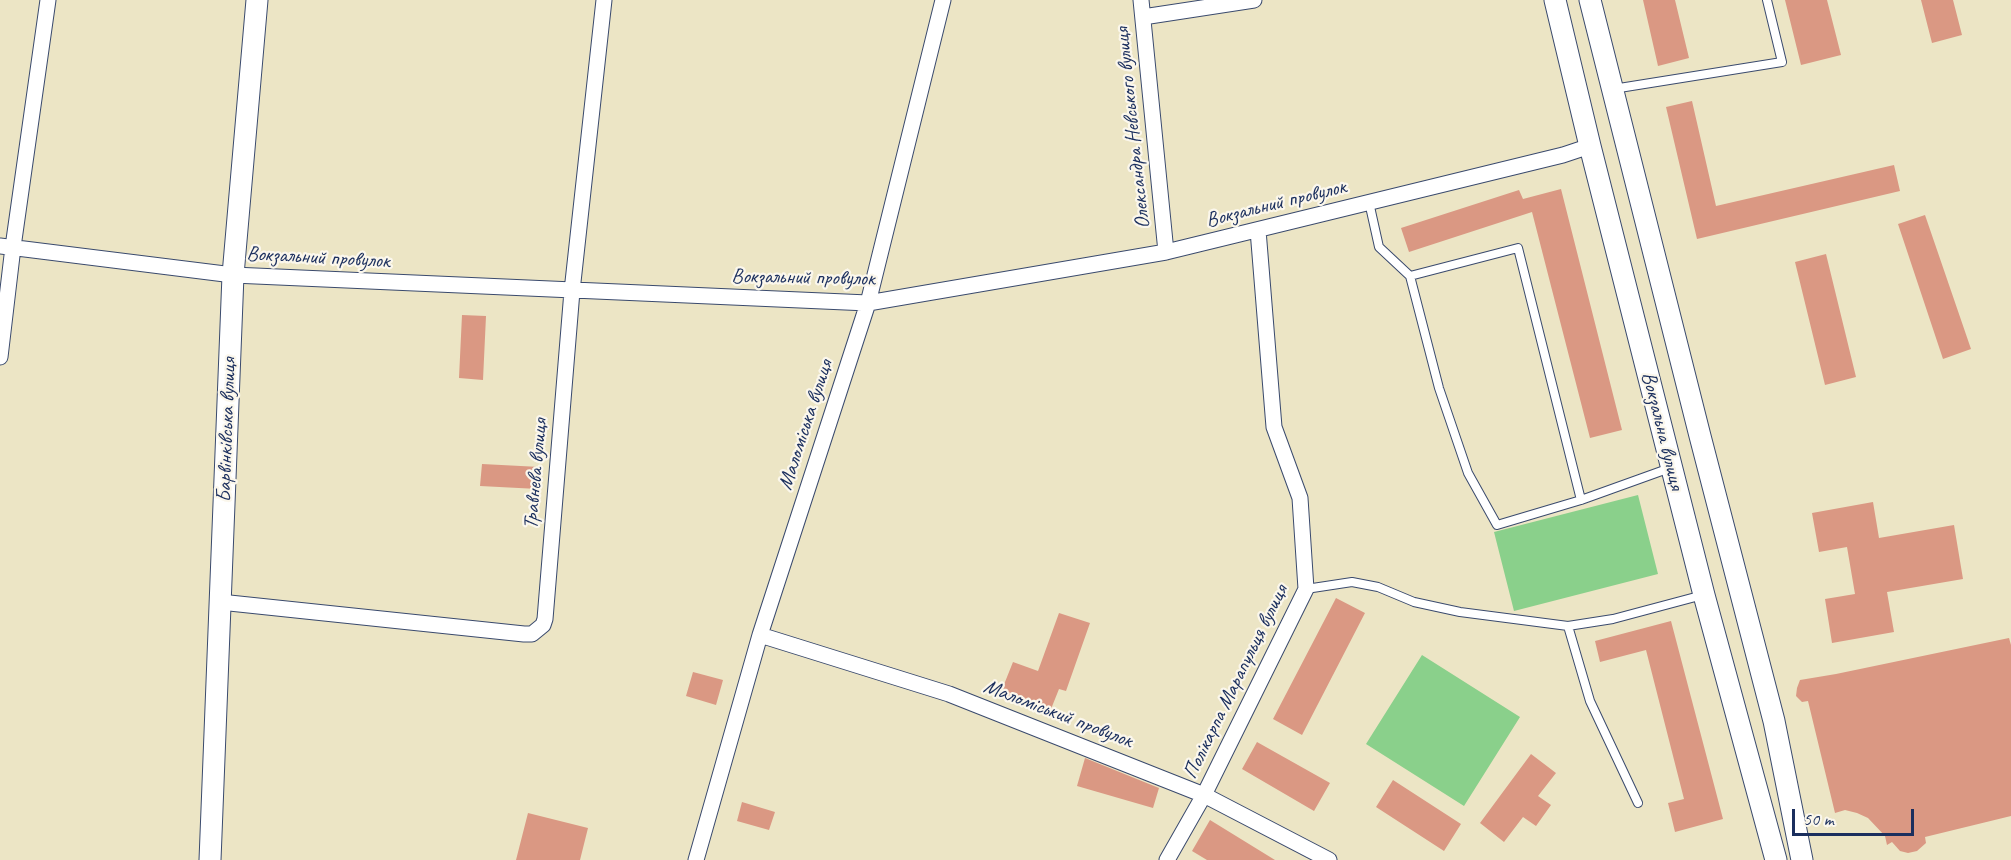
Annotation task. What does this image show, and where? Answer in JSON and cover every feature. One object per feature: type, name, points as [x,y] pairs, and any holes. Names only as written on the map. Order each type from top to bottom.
[{"type":"street","points":[[0,357],[6,246],[48,0]]},
{"type":"street","name":"Барвінківська вулиця","points":[[210,860],[233,275],[257,0]]},
{"type":"street","name":"Травнева вулиця","points":[[220,602],[524,634],[532,634],[538,630],[545,619],[572,291],[604,0]]},
{"type":"street","name":"Маломіська вулиця","points":[[696,860],[760,635],[868,303],[943,0]]},
{"type":"street","name":"Олександра Невського вулиця","points":[[1141,0],[1166,252]]},
{"type":"street","points":[[1143,17],[1254,0]]},
{"type":"street","name":"Вокзальна вулиця","points":[[1555,0],[1671,468],[1776,860]]},
{"type":"street","name":"Вокзальна вулиця","points":[[1590,0],[1774,721],[1802,860]]},
{"type":"street","name":"Вокзальний провулок","points":[[6,246],[233,275],[868,303],[1166,252],[1563,155],[1590,146]]},
{"type":"street","name":"Полікарпа Марапульця вулиця","points":[[1167,860],[1204,795],[1306,589],[1300,498],[1274,427],[1258,230]]},
{"type":"street","name":"Маломіський провулок","points":[[760,635],[949,694],[1204,795],[1329,860]]},
{"type":"lane","points":[[1612,89],[1782,62],[1767,0]]},
{"type":"lane","points":[[1369,201],[1378,247],[1410,276],[1439,388],[1468,473],[1497,525],[1581,500],[1671,468]]},
{"type":"lane","points":[[1410,276],[1518,248],[1581,500]]},
{"type":"lane","points":[[1306,589],[1352,582],[1378,587],[1414,602],[1460,612],[1568,626],[1613,619],[1704,595]]},
{"type":"lane","points":[[1568,626],[1590,701],[1638,803]]},
{"type":"green space","points":[[1638,495],[1658,574],[1514,611],[1494,532]]},
{"type":"green space","points":[[1422,655],[1520,717],[1464,806],[1366,744]]},
{"type":"building","points":[[1643,0],[1675,0],[1689,58],[1658,66]]},
{"type":"building","points":[[1785,0],[1827,0],[1841,55],[1801,65]]},
{"type":"building","points":[[1921,0],[1953,0],[1962,35],[1932,43]]},
{"type":"building","points":[[1692,101],[1716,206],[1894,165],[1900,191],[1697,239],[1666,107]]},
{"type":"building","points":[[1561,189],[1622,430],[1590,438],[1532,212],[1409,252],[1401,228],[1519,190],[1523,199]]},
{"type":"building","points":[[1925,215],[1971,349],[1943,359],[1898,224]]},
{"type":"building","points":[[1826,254],[1856,377],[1825,385],[1795,262]]},
{"type":"building","points":[[462,315],[486,316],[483,380],[459,378]]},
{"type":"building","points":[[482,464],[540,467],[538,489],[480,486]]},
{"type":"building","points":[[1873,502],[1879,538],[1954,525],[1963,579],[1887,592],[1894,632],[1832,643],[1825,599],[1855,594],[1847,547],[1819,552],[1812,513]]},
{"type":"building","points":[[1336,598],[1365,613],[1302,735],[1273,719]]},
{"type":"building","points":[[1059,613],[1090,623],[1066,691],[1059,689],[1049,714],[999,697],[1013,662],[1038,671]]},
{"type":"building","points":[[1671,621],[1723,819],[1675,832],[1668,803],[1684,799],[1646,650],[1600,662],[1595,641]]},
{"type":"building","points":[[2009,638],[2011,645],[2011,816],[1925,837],[1926,843],[1917,851],[1908,853],[1900,851],[1892,842],[1887,845],[1885,836],[1868,818],[1845,810],[1835,813],[1808,701],[1802,702],[1796,696],[1800,680]]},
{"type":"building","points":[[693,672],[723,680],[716,705],[686,696]]},
{"type":"building","points":[[1257,742],[1330,783],[1314,811],[1242,769]]},
{"type":"building","points":[[1531,754],[1556,773],[1538,796],[1551,805],[1536,826],[1523,817],[1504,842],[1480,823]]},
{"type":"building","points":[[1085,758],[1159,788],[1153,808],[1077,786]]},
{"type":"building","points":[[1393,780],[1461,824],[1444,851],[1376,807]]},
{"type":"building","points":[[742,802],[775,812],[769,830],[737,821]]},
{"type":"building","points":[[528,813],[588,828],[580,860],[516,860]]},
{"type":"building","points":[[1210,820],[1275,860],[1207,860],[1192,851]]}]
